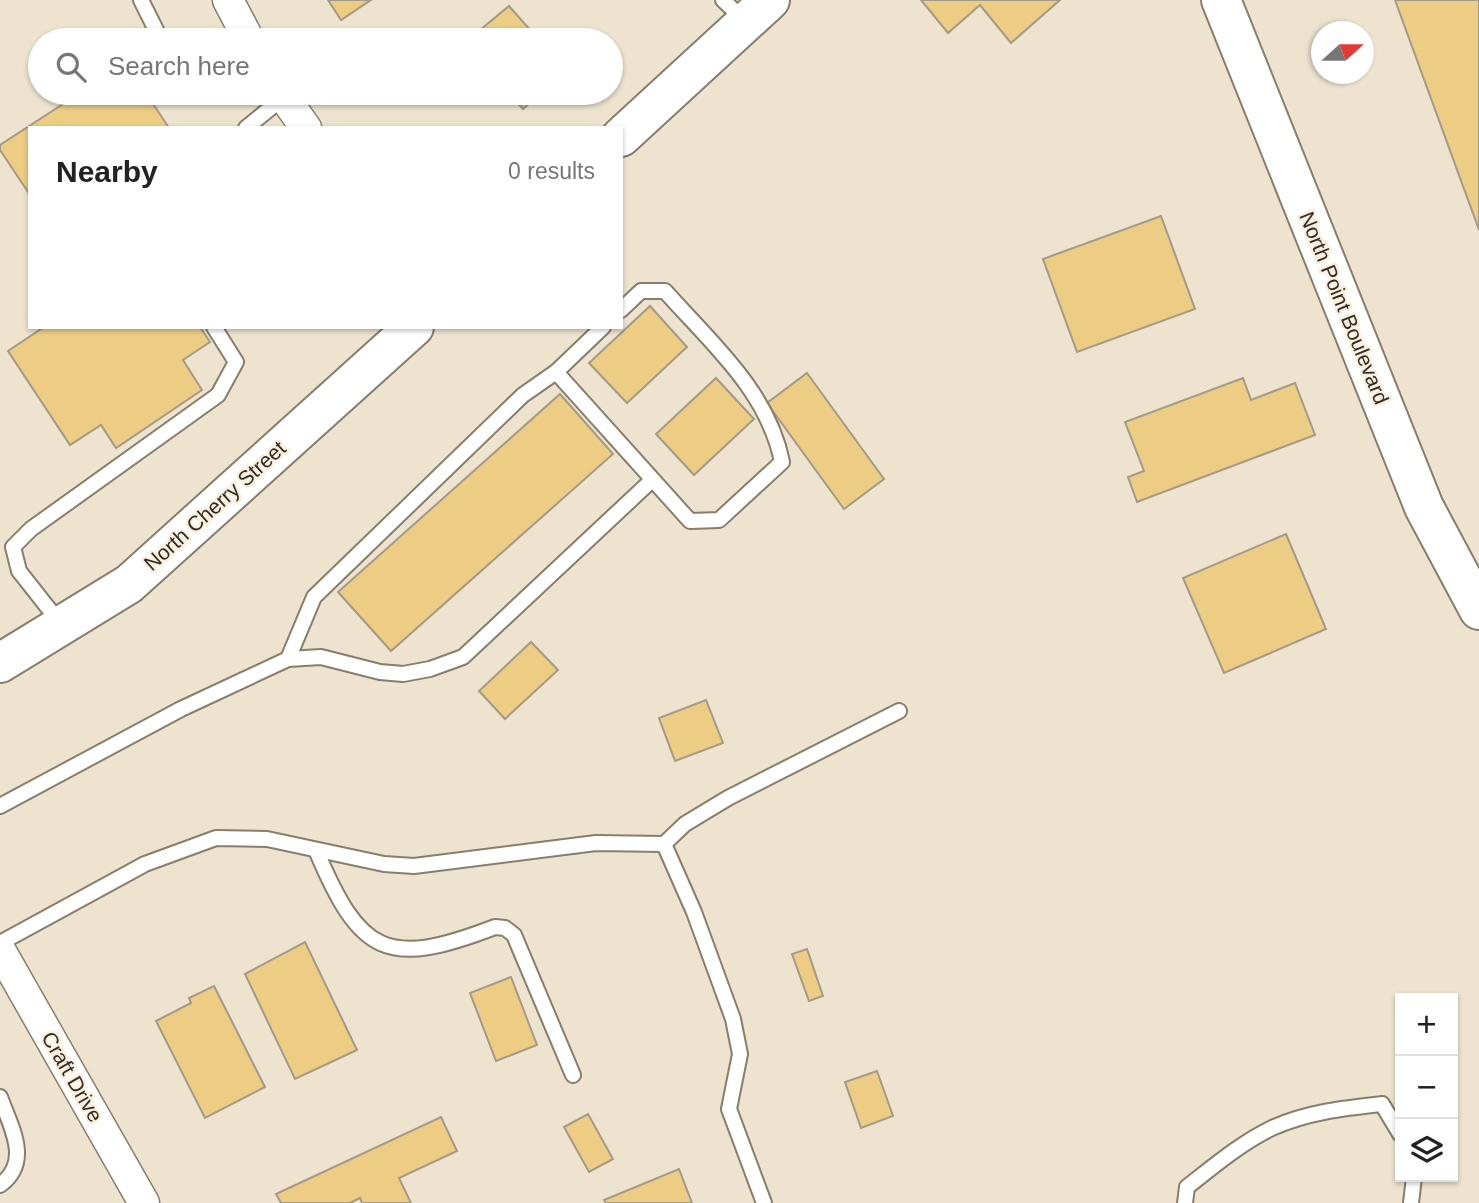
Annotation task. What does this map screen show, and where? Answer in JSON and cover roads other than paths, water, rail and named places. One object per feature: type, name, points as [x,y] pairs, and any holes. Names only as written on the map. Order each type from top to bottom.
[{"type":"main road","name":"North Point Boulevard","points":[[1221,0],[1424,507],[1479,610]]},
{"type":"main road","points":[[623,135],[746,7]]},
{"type":"main road","name":"North Cherry Street","points":[[0,663],[129,583],[412,329]]},
{"type":"street","points":[[228,0],[243,28]]},
{"type":"street","points":[[290,105],[305,126]]},
{"type":"street","name":"Craft Drive","points":[[0,950],[144,1203]]},
{"type":"lane","points":[[141,0],[155,28]]},
{"type":"lane","points":[[248,126],[272,105]]},
{"type":"lane","points":[[556,372],[690,521],[719,520],[782,461],[776,434],[757,395],[665,291],[641,291],[623,308]]},
{"type":"lane","points":[[61,624],[19,572],[13,547],[31,529],[218,395],[236,362],[215,329]]},
{"type":"lane","points":[[288,659],[314,597],[523,395],[556,372],[601,329]]},
{"type":"lane","points":[[0,806],[181,709],[288,659],[321,657],[380,672],[403,674],[430,669],[464,657],[652,480]]},
{"type":"lane","points":[[0,943],[145,864],[184,847],[216,838],[240,836],[384,864],[414,866],[596,843],[664,844],[685,824],[728,798],[899,711]]},
{"type":"lane","points":[[664,844],[694,912],[733,1019],[740,1054],[729,1109],[764,1203]]},
{"type":"lane","points":[[316,850],[351,921],[372,941],[396,948],[431,948],[495,928],[505,928],[514,935],[573,1075]]},
{"type":"lane","points":[[0,1097],[19,1156],[13,1174],[0,1185]]},
{"type":"lane","points":[[1185,1203],[1187,1187],[1223,1159],[1272,1128],[1320,1113],[1382,1104],[1395,1126]]},
{"type":"lane","points":[[1411,1203],[1413,1182]]}]
